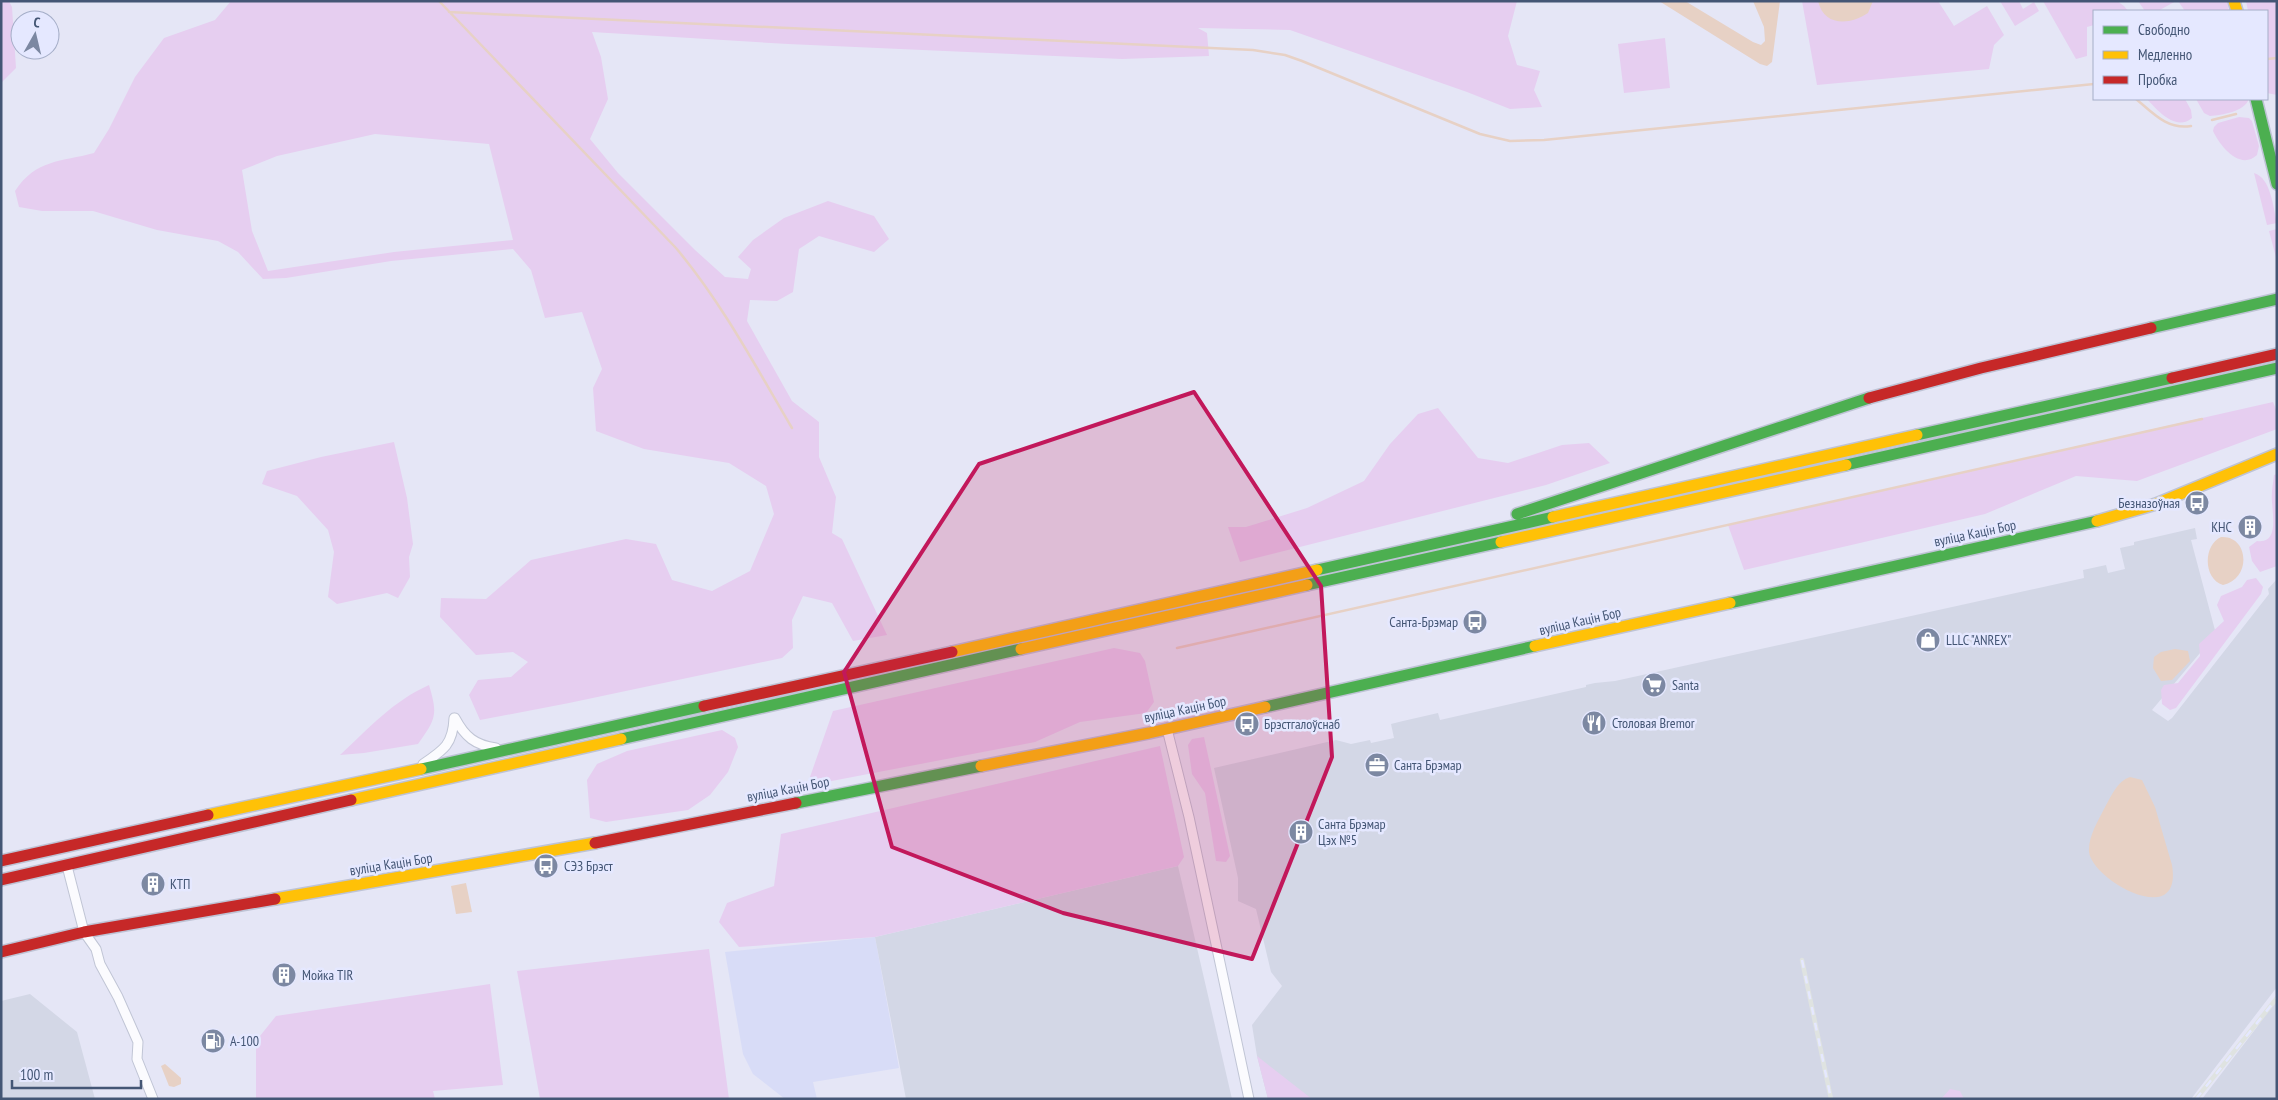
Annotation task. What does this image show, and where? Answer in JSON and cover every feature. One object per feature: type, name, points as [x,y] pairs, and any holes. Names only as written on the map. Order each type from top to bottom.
[{"type":"main road","points":[[2256,100],[2277,184]]},
{"type":"main road","points":[[1417,546],[1856,401],[1981,368],[2277,299]]},
{"type":"main road","points":[[1,860],[415,770],[2277,354]]},
{"type":"main road","points":[[1,880],[472,772],[2277,368]]},
{"type":"main road","name":"вуліца Кацін Бор","points":[[1,952],[84,932],[544,854],[1167,729],[2122,516],[2277,454]]},
{"type":"street","points":[[415,770],[443,750],[451,740],[454,718],[467,737],[476,742],[509,749]]},
{"type":"street","points":[[1167,729],[1189,817],[1249,1099]]},
{"type":"street","points":[[66,866],[84,932],[96,948],[100,964],[118,997],[138,1042],[137,1058],[153,1099]]},
{"type":"highlighted area","points":[[1194,392],[1321,586],[1332,757],[1252,959],[1063,913],[892,847],[844,672],[979,464]]},
{"type":"shaded area","points":[[1,1],[9,1],[12,10],[10,10],[10,60],[15,60],[16,68],[1,83]]},
{"type":"shaded area","points":[[231,1],[1517,1],[1508,36],[1517,65],[1540,71],[1534,90],[1542,107],[1510,109],[1290,30],[1198,28],[1207,33],[1209,56],[1122,59],[788,44],[592,32],[601,57],[608,99],[590,139],[618,173],[695,250],[725,277],[748,279],[751,269],[738,257],[753,240],[784,218],[828,201],[874,216],[889,239],[874,252],[819,236],[799,249],[793,292],[777,301],[750,300],[747,321],[792,401],[819,422],[819,457],[836,497],[832,533],[842,539],[887,635],[853,641],[832,603],[803,596],[792,620],[793,648],[782,658],[480,720],[469,695],[478,680],[511,677],[528,662],[513,652],[476,655],[440,617],[441,598],[486,599],[531,560],[626,539],[656,544],[672,580],[712,591],[750,571],[774,514],[766,486],[729,463],[644,449],[596,431],[593,388],[602,369],[582,312],[545,318],[531,270],[513,249],[391,261],[286,278],[263,279],[238,252],[218,241],[157,230],[93,211],[42,211],[19,207],[15,191],[32,173],[50,163],[94,153],[109,129],[135,77],[164,38],[215,20]],"holes":[[[375,134],[489,144],[513,240],[394,252],[268,271],[252,231],[242,170],[277,156]]]},
{"type":"shaded area","points":[[1659,1],[1685,1],[1761,45],[1765,41],[1764,27],[1753,1],[1780,1],[1772,62],[1767,66],[1760,64]]},
{"type":"shaded area","points":[[1802,1],[1938,1],[1954,26],[1987,6],[2004,35],[1994,45],[1989,69],[1817,85]]},
{"type":"shaded area","points":[[1818,1],[1873,1],[1868,13],[1861,17],[1853,20],[1838,21],[1826,16]]},
{"type":"shaded area","points":[[2000,1],[2019,1],[2023,9],[2034,2],[2039,11],[2015,26]]},
{"type":"shaded area","points":[[2043,1],[2117,1],[2124,6],[2127,10],[2093,10],[2093,25],[2087,27],[2087,56],[2076,59]]},
{"type":"shaded area","points":[[2138,1],[2176,1],[2160,10],[2144,10]]},
{"type":"shaded area","points":[[2178,1],[2227,1],[2229,10],[2184,10]]},
{"type":"shaded area","points":[[2246,1],[2277,1],[2277,95],[2268,93],[2268,10],[2248,10]]},
{"type":"shaded area","points":[[1665,38],[1670,88],[1624,93],[1618,44]]},
{"type":"shaded area","points":[[2148,100],[2186,100],[2191,110],[2192,118],[2186,122],[2180,122],[2173,121],[2161,114]]},
{"type":"shaded area","points":[[2197,100],[2248,100],[2238,110],[2226,114],[2210,116],[2204,113]]},
{"type":"shaded area","points":[[2239,117],[2249,118],[2252,121],[2259,146],[2257,155],[2251,159],[2244,160],[2231,155],[2220,143],[2213,131],[2218,123]]},
{"type":"shaded area","points":[[2254,173],[2260,176],[2268,187],[2277,223],[2267,225]]},
{"type":"shaded area","points":[[2277,229],[2277,261],[2269,231]]},
{"type":"shaded area","points":[[2273,402],[2277,412],[2277,429],[2137,481],[2076,476],[1985,514],[1744,570],[1728,525]]},
{"type":"shaded area","points":[[1438,408],[1478,458],[1508,463],[1562,445],[1589,443],[1610,463],[1546,485],[1240,562],[1228,527],[1246,527],[1307,508],[1364,481],[1390,444],[1418,414]]},
{"type":"shaded area","points":[[394,442],[407,498],[413,544],[409,557],[410,577],[398,598],[387,593],[337,604],[328,597],[334,552],[328,530],[297,496],[262,484],[267,471],[321,457]]},
{"type":"shaded area","points":[[2277,474],[2277,566],[2260,572],[2252,561],[2249,547],[2257,541],[2264,541],[2268,538],[2273,529],[2272,488],[2274,475]]},
{"type":"shaded area","points":[[2195,528],[2197,539],[2191,540],[2216,634],[2152,710],[2168,721],[2172,718],[2269,594],[2268,589],[2277,579],[2277,987],[2191,1099],[1268,1099],[1257,1056],[1252,1025],[1282,986],[1271,972],[1256,909],[1238,901],[1238,878],[1214,768],[1336,740],[1351,744],[1370,740],[1371,743],[1394,738],[1391,724],[1403,721],[1438,713],[1440,720],[1586,687],[1586,685],[1595,683],[1615,681],[2084,578],[2083,570],[2106,565],[2108,573],[2125,569],[2120,548],[2134,545],[2134,542]]},
{"type":"shaded area","points":[[2221,537],[2230,538],[2237,543],[2242,550],[2243,558],[2239,575],[2223,585],[2216,582],[2212,576],[2208,562],[2208,554],[2211,547]]},
{"type":"shaded area","points":[[2256,578],[2263,587],[2261,594],[2176,708],[2170,710],[2162,704],[2161,690],[2164,685],[2178,683],[2200,656],[2199,644],[2224,621],[2217,605],[2221,596],[2242,587],[2247,580]]},
{"type":"shaded area","points":[[1114,648],[1140,653],[1145,661],[1154,702],[1146,713],[1080,722],[1035,742],[816,784],[810,777],[833,711]]},
{"type":"shaded area","points":[[2175,649],[2188,651],[2190,661],[2172,680],[2161,681],[2153,668],[2154,657],[2161,652]]},
{"type":"shaded area","points":[[429,685],[434,703],[434,716],[429,728],[418,744],[340,755],[393,707],[416,691]]},
{"type":"shaded area","points":[[722,730],[735,738],[738,747],[728,772],[710,795],[688,810],[606,822],[590,818],[587,780],[597,764],[627,751]]},
{"type":"shaded area","points":[[1204,737],[1230,856],[1226,862],[1216,861],[1205,793],[1192,774],[1188,745],[1192,739]]},
{"type":"shaded area","points":[[1160,746],[1184,857],[1178,866],[875,937],[739,947],[719,922],[727,903],[774,886],[781,834]]},
{"type":"shaded area","points":[[2130,777],[2142,780],[2155,807],[2172,865],[2172,885],[2164,895],[2151,897],[2136,894],[2119,886],[2094,863],[2089,852],[2096,824],[2109,800],[2121,782]]},
{"type":"shaded area","points":[[1178,866],[1232,1099],[906,1099],[875,937]]},
{"type":"shaded area","points":[[466,883],[472,912],[456,914],[451,886]]},
{"type":"shaded area","points":[[875,937],[899,1068],[813,1082],[817,1099],[785,1099],[753,1074],[743,1054],[725,952]]},
{"type":"shaded area","points":[[709,949],[729,1099],[540,1099],[517,971]]},
{"type":"shaded area","points":[[490,984],[503,1085],[433,1091],[435,1099],[256,1099],[256,1041],[276,1016]]},
{"type":"shaded area","points":[[30,994],[77,1032],[95,1099],[1,1099],[1,1001]]},
{"type":"shaded area","points":[[2277,998],[2277,1099],[2202,1099],[2257,1027]]},
{"type":"shaded area","points":[[1257,1056],[1312,1099],[1268,1099]]},
{"type":"shaded area","points":[[165,1064],[181,1078],[181,1084],[174,1087],[169,1086],[161,1066]]},
{"type":"shaded area","points":[[1950,1089],[1960,1091],[1964,1099],[1941,1099]]},
{"type":"waterway","points":[[439,1],[676,248],[723,313],[792,428]]},
{"type":"waterway","points":[[449,12],[1253,50],[1285,55],[1302,61],[1480,134],[1510,141],[1544,140],[2093,84]]},
{"type":"waterway","points":[[2268,59],[2277,58]]},
{"type":"waterway","points":[[2137,100],[2168,123],[2182,127],[2191,126]]},
{"type":"waterway","points":[[2212,120],[2236,114]]},
{"type":"waterway","points":[[1177,648],[2202,419]]},
{"type":"railway","points":[[1802,960],[1831,1099]]},
{"type":"railway","points":[[2196,1099],[2277,998]]},
{"type":"traffic: fast","points":[[2256,100],[2277,184]]},
{"type":"traffic: fast","points":[[2151,328],[2277,299]]},
{"type":"traffic: fast","points":[[1846,465],[2277,368]]},
{"type":"traffic: fast","points":[[1917,435],[2172,378]]},
{"type":"traffic: fast","points":[[1517,514],[1869,398]]},
{"type":"traffic: fast","points":[[1317,570],[1553,517]]},
{"type":"traffic: fast","points":[[1730,603],[2097,521]]},
{"type":"traffic: fast","points":[[1307,585],[1501,542]]},
{"type":"traffic: fast","points":[[1265,707],[1535,646]]},
{"type":"traffic: fast","points":[[621,739],[1021,649]]},
{"type":"traffic: fast","points":[[421,769],[704,706]]},
{"type":"traffic: fast","points":[[796,803],[981,766]]},
{"type":"traffic: slow","points":[[2234,1],[2237,10]]},
{"type":"traffic: slow","points":[[1553,517],[1917,435]]},
{"type":"traffic: slow","points":[[2097,521],[2156,504],[2277,454]]},
{"type":"traffic: slow","points":[[1501,542],[1846,465]]},
{"type":"traffic: slow","points":[[952,652],[1317,570]]},
{"type":"traffic: slow","points":[[1021,649],[1307,585]]},
{"type":"traffic: slow","points":[[1535,646],[1730,603]]},
{"type":"traffic: slow","points":[[981,766],[1149,733],[1265,707]]},
{"type":"traffic: slow","points":[[351,800],[621,739]]},
{"type":"traffic: slow","points":[[208,815],[421,769]]},
{"type":"traffic: slow","points":[[275,899],[595,843]]},
{"type":"traffic: jam","points":[[1869,398],[1981,368],[2151,328]]},
{"type":"traffic: jam","points":[[2172,378],[2277,354]]},
{"type":"traffic: jam","points":[[704,706],[952,652]]},
{"type":"traffic: jam","points":[[1,880],[351,800]]},
{"type":"traffic: jam","points":[[595,843],[796,803]]},
{"type":"traffic: jam","points":[[1,861],[208,815]]},
{"type":"traffic: jam","points":[[1,952],[84,932],[275,899]]},
{"type":"place","name":"Безназоўная","points":[[2197,503]]},
{"type":"place","name":"КНС","points":[[2250,527]]},
{"type":"place","name":"Санта-Брэмар","points":[[1475,622]]},
{"type":"place","name":"LLLC \"ANREX\"","points":[[1928,640]]},
{"type":"place","name":"Santa","points":[[1654,685]]},
{"type":"place","name":"Столовая Bremor","points":[[1594,723]]},
{"type":"place","name":"Брэстгалоўснаб","points":[[1247,724]]},
{"type":"place","name":"Санта Брэмар","points":[[1377,765]]},
{"type":"place","name":"Санта Брэмар Цэх №5","points":[[1301,832]]},
{"type":"place","name":"СЭЗ Брэст","points":[[546,866]]},
{"type":"place","name":"КТП","points":[[153,884]]},
{"type":"place","name":"Мойка TIR","points":[[284,975]]},
{"type":"place","name":"А-100","points":[[213,1041]]}]
